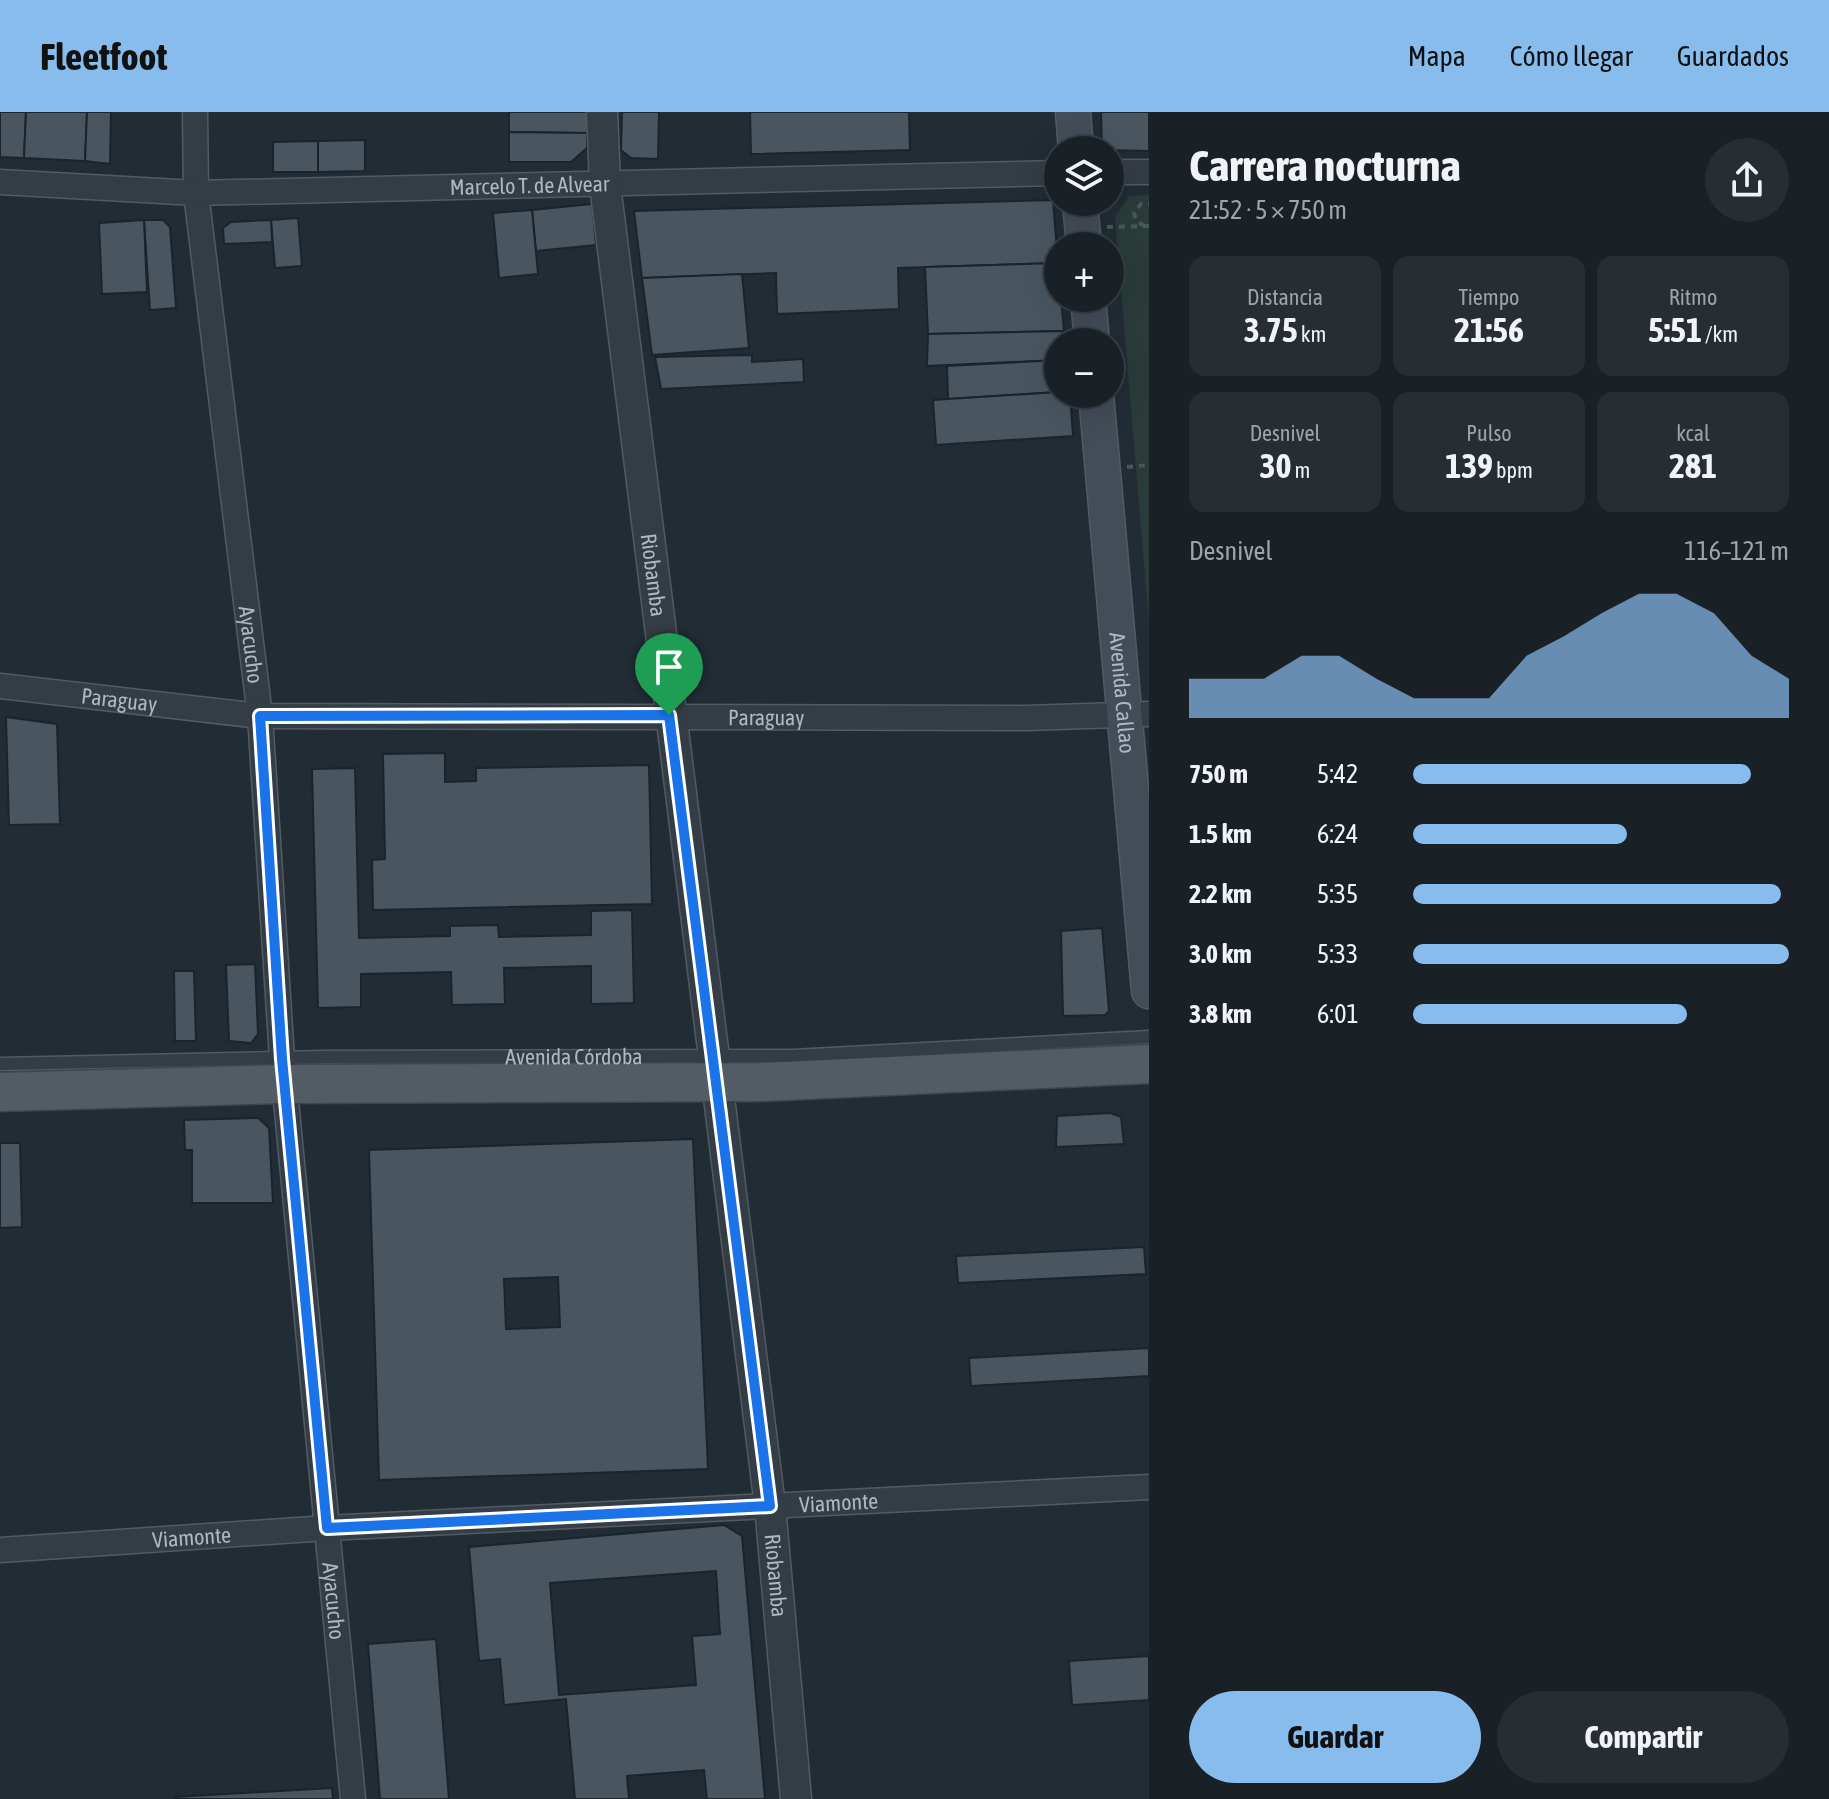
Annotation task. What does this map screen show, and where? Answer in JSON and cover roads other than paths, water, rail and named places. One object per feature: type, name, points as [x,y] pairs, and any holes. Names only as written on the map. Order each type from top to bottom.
[{"type":"main road","points":[[1073,112],[1075,136]]},
{"type":"main road","name":"Avenida Callao","points":[[1098,408],[1136,715],[1149,991]]},
{"type":"main road","name":"Avenida Córdoba","points":[[0,1092],[283,1072],[1149,1064]]},
{"type":"street","name":"Ayacucho","points":[[195,112],[196,193],[260,716],[283,1072],[353,1799]]},
{"type":"street","name":"Riobamba","points":[[602,112],[605,185],[770,1506],[796,1799]]},
{"type":"street","points":[[1124,172],[1149,172]]},
{"type":"street","name":"Marcelo T. de Alvear","points":[[0,182],[196,193],[1044,173]]},
{"type":"street","name":"Paraguay","points":[[0,686],[260,716],[1026,718],[1136,715]]},
{"type":"street","name":"Viamonte","points":[[0,1550],[327,1528],[1149,1487]]},
{"type":"lane","name":"Avenida Córdoba","points":[[717,1070],[1149,1037]]},
{"type":"lane","name":"Avenida Córdoba","points":[[0,1064],[283,1072]]}]
